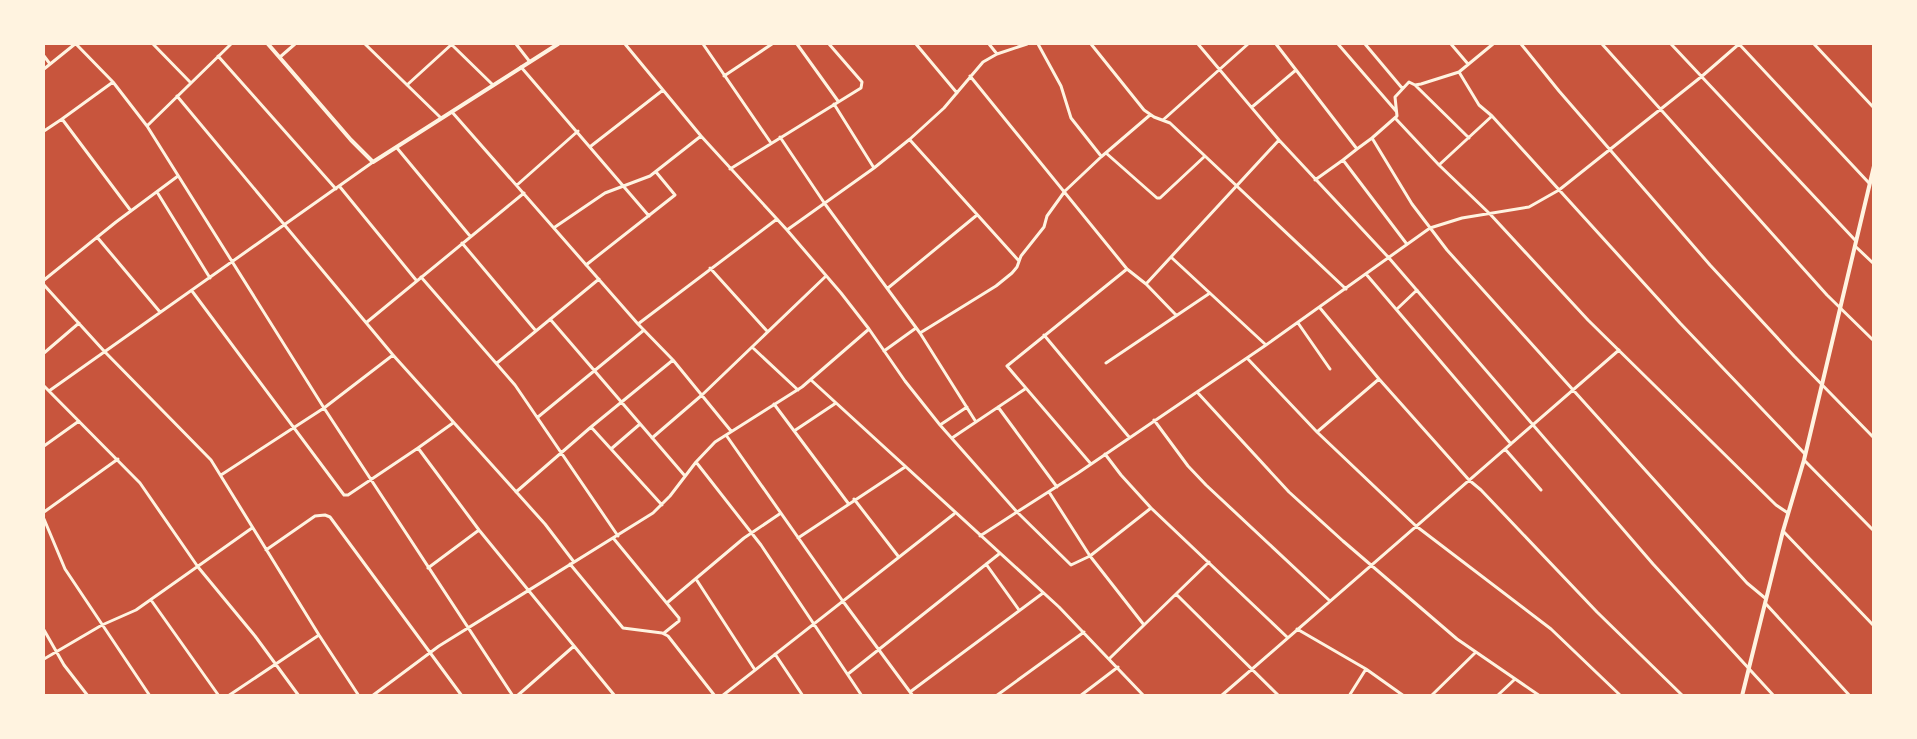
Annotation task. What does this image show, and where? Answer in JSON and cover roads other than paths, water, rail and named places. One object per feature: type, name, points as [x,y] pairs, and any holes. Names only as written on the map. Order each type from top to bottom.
[{"type":"street","points":[[44,69],[76,44],[113,82],[147,126],[324,408],[515,696],[574,646]]},
{"type":"street","points":[[153,44],[190,82]]},
{"type":"street","points":[[147,126],[231,44]]},
{"type":"street","points":[[268,44],[351,140],[373,162]]},
{"type":"street","points":[[280,57],[295,44]]},
{"type":"street","points":[[366,44],[442,118]]},
{"type":"street","points":[[407,85],[452,44],[493,85]]},
{"type":"street","points":[[516,44],[530,62]]},
{"type":"street","points":[[49,391],[373,162],[558,44]]},
{"type":"street","points":[[625,44],[701,136],[826,276],[869,329],[940,425],[1017,512],[1068,564],[1071,566],[1090,556],[1151,508]]},
{"type":"street","points":[[703,44],[771,143]]},
{"type":"street","points":[[724,76],[769,44]]},
{"type":"street","points":[[797,44],[836,103],[874,168]]},
{"type":"street","points":[[730,169],[863,85],[829,44]]},
{"type":"street","points":[[916,44],[957,94]]},
{"type":"street","points":[[989,44],[998,54]]},
{"type":"street","points":[[787,230],[874,168],[910,139],[944,108],[983,62],[1027,44]]},
{"type":"street","points":[[1038,44],[1061,86],[1071,118],[1101,157]]},
{"type":"street","points":[[1090,44],[1150,115],[1170,123],[1346,288]]},
{"type":"street","points":[[1198,44],[1315,181],[1389,258],[1653,564],[1774,696]]},
{"type":"street","points":[[1163,120],[1218,68],[1248,44]]},
{"type":"street","points":[[1276,44],[1357,149]]},
{"type":"street","points":[[1338,44],[1398,112]]},
{"type":"street","points":[[1365,44],[1402,88]]},
{"type":"street","points":[[1451,44],[1468,64]]},
{"type":"street","points":[[1415,85],[1459,72],[1493,44]]},
{"type":"street","points":[[1521,44],[1718,273],[1874,438]]},
{"type":"street","points":[[1602,44],[1839,306],[1874,341]]},
{"type":"street","points":[[1671,44],[1874,264]]},
{"type":"street","points":[[980,536],[1057,487],[1266,345],[1430,228],[1462,218],[1529,207],[1559,190],[1739,44],[1869,183]]},
{"type":"street","points":[[1814,44],[1874,108]]},
{"type":"street","points":[[44,56],[50,64]]},
{"type":"street","points":[[218,56],[338,188],[417,280]]},
{"type":"street","points":[[521,68],[578,131],[649,216]]},
{"type":"street","points":[[1252,107],[1296,70]]},
{"type":"street","points":[[1459,72],[1479,105],[1492,116],[1680,323],[1805,454]]},
{"type":"street","points":[[970,76],[1127,269],[1146,284],[1176,315]]},
{"type":"street","points":[[44,131],[113,82]]},
{"type":"street","points":[[1315,181],[1396,119],[1398,112],[1395,97],[1409,82],[1415,85],[1469,138]]},
{"type":"street","points":[[590,146],[663,90]]},
{"type":"street","points":[[177,96],[393,355],[550,530],[574,562]]},
{"type":"street","points":[[452,112],[638,324],[673,360],[731,431]]},
{"type":"street","points":[[920,333],[996,286],[1012,273],[1021,256],[1044,227],[1047,216],[1065,191],[1150,115]]},
{"type":"street","points":[[1439,165],[1492,116]]},
{"type":"street","points":[[62,119],[131,211]]},
{"type":"street","points":[[1396,119],[1619,350],[1776,505],[1788,513]]},
{"type":"street","points":[[517,185],[578,131]]},
{"type":"street","points":[[555,228],[605,193],[656,172],[701,136]]},
{"type":"street","points":[[780,137],[825,204],[920,333],[976,422]]},
{"type":"street","points":[[1372,138],[1412,204],[1430,228],[1850,696]]},
{"type":"street","points":[[910,139],[1019,261]]},
{"type":"street","points":[[1146,284],[1279,140]]},
{"type":"street","points":[[397,148],[470,236]]},
{"type":"street","points":[[1106,153],[1157,198],[1160,198],[1205,156]]},
{"type":"street","points":[[1343,160],[1407,244]]},
{"type":"street","points":[[1742,696],[1783,531],[1804,460],[1854,242],[1874,166]]},
{"type":"street","points":[[586,265],[675,195],[656,172]]},
{"type":"street","points":[[44,280],[178,176]]},
{"type":"street","points":[[157,192],[210,278]]},
{"type":"street","points":[[1866,192],[1874,198]]},
{"type":"street","points":[[367,322],[524,193]]},
{"type":"street","points":[[887,288],[977,215]]},
{"type":"street","points":[[638,324],[777,219]]},
{"type":"street","points":[[97,237],[160,312]]},
{"type":"street","points":[[462,243],[536,331]]},
{"type":"street","points":[[1172,258],[1266,345]]},
{"type":"street","points":[[710,268],[767,332]]},
{"type":"street","points":[[1091,464],[1007,366],[1127,269]]},
{"type":"street","points":[[1366,274],[1511,444]]},
{"type":"street","points":[[652,438],[702,395],[826,276]]},
{"type":"street","points":[[421,277],[497,363],[538,417],[618,536]]},
{"type":"street","points":[[497,363],[599,279]]},
{"type":"street","points":[[44,285],[104,351],[205,453],[359,696]]},
{"type":"street","points":[[1397,309],[1417,290]]},
{"type":"street","points":[[192,291],[344,495],[348,495],[372,479],[453,422]]},
{"type":"street","points":[[1106,363],[1210,293]]},
{"type":"street","points":[[1320,308],[1379,379],[1469,480],[1481,489],[1597,612],[1683,696]]},
{"type":"street","points":[[550,319],[685,476]]},
{"type":"street","points":[[44,353],[79,323]]},
{"type":"street","points":[[1298,323],[1330,369]]},
{"type":"street","points":[[884,351],[916,328]]},
{"type":"street","points":[[372,696],[431,652],[570,564],[614,539],[662,505],[715,442],[798,390],[869,329]]},
{"type":"street","points":[[538,417],[644,330]]},
{"type":"street","points":[[1044,335],[1129,437]]},
{"type":"street","points":[[752,347],[798,390]]},
{"type":"street","points":[[1221,696],[1619,350]]},
{"type":"street","points":[[221,475],[324,408],[393,355]]},
{"type":"street","points":[[1247,358],[1317,432],[1416,526],[1551,629],[1621,696]]},
{"type":"street","points":[[516,493],[591,427],[673,360]]},
{"type":"street","points":[[1317,432],[1379,379]]},
{"type":"street","points":[[811,380],[1043,593],[1110,658],[1144,696]]},
{"type":"street","points":[[44,386],[144,488],[198,567],[255,636],[299,696]]},
{"type":"street","points":[[952,438],[1025,388]]},
{"type":"street","points":[[1197,392],[1289,492],[1370,566],[1457,639],[1540,696]]},
{"type":"street","points":[[794,431],[836,403]]},
{"type":"street","points":[[774,404],[848,503]]},
{"type":"street","points":[[940,425],[967,407]]},
{"type":"street","points":[[998,407],[1057,487]]},
{"type":"street","points":[[1154,420],[1201,480],[1330,601]]},
{"type":"street","points":[[44,446],[79,421]]},
{"type":"street","points":[[611,449],[640,424]]},
{"type":"street","points":[[591,427],[662,505]]},
{"type":"street","points":[[726,435],[842,600],[913,696]]},
{"type":"street","points":[[418,448],[479,530],[615,696]]},
{"type":"street","points":[[1505,449],[1541,490]]},
{"type":"street","points":[[1105,454],[1151,508],[1287,638]]},
{"type":"street","points":[[44,512],[118,459]]},
{"type":"street","points":[[1804,460],[1874,531]]},
{"type":"street","points":[[696,462],[752,533],[862,696]]},
{"type":"street","points":[[798,538],[905,467]]},
{"type":"street","points":[[1049,492],[1090,556],[1144,625]]},
{"type":"street","points":[[854,500],[898,556]]},
{"type":"street","points":[[668,602],[752,533],[781,513]]},
{"type":"street","points":[[722,696],[955,513]]},
{"type":"street","points":[[267,550],[315,516],[330,517],[462,696]]},
{"type":"street","points":[[44,519],[65,569],[150,696]]},
{"type":"street","points":[[44,659],[56,650],[152,600],[252,528]]},
{"type":"street","points":[[428,568],[479,530]]},
{"type":"street","points":[[1783,531],[1874,626]]},
{"type":"street","points":[[614,539],[668,602],[680,620],[664,633]]},
{"type":"street","points":[[848,674],[999,554]]},
{"type":"street","points":[[1110,658],[1209,562]]},
{"type":"street","points":[[570,564],[623,628],[664,633],[715,696]]},
{"type":"street","points":[[986,564],[1019,610]]},
{"type":"street","points":[[696,579],[755,670]]},
{"type":"street","points":[[910,692],[1043,593]]},
{"type":"street","points":[[1176,594],[1279,696]]},
{"type":"street","points":[[152,600],[219,696]]},
{"type":"street","points":[[1297,629],[1366,669],[1404,696]]},
{"type":"street","points":[[44,630],[64,665],[88,696]]},
{"type":"street","points":[[996,696],[1084,632]]},
{"type":"street","points":[[228,696],[319,635]]},
{"type":"street","points":[[1431,696],[1476,652]]},
{"type":"street","points":[[775,654],[803,696]]},
{"type":"street","points":[[1080,696],[1118,668]]},
{"type":"street","points":[[1349,696],[1366,669]]},
{"type":"street","points":[[1497,696],[1514,680]]}]
